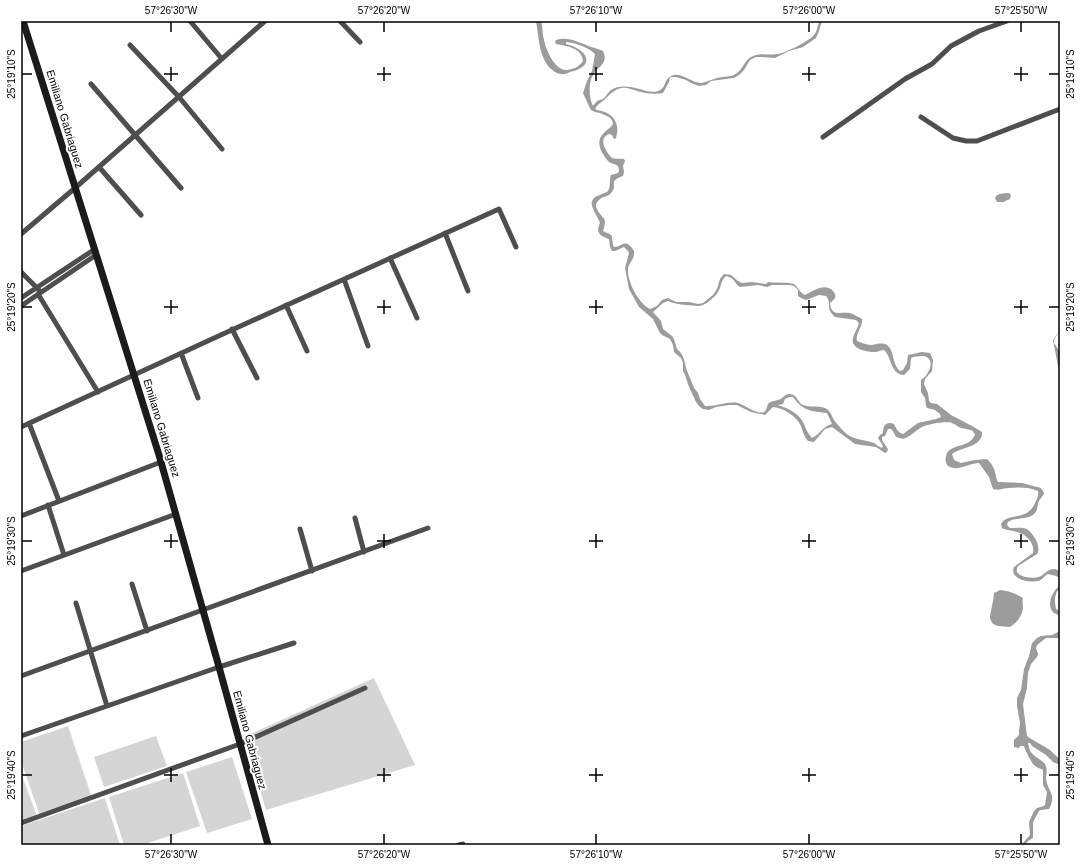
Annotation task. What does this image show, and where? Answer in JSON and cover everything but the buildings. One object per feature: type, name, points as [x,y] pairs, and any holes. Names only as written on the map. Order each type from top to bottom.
[{"type":"main road","name":"Emiliano Gabriaguez","points":[[23,21],[161,462],[268,845]]},
{"type":"street","points":[[190,21],[222,59]]},
{"type":"street","points":[[21,234],[265,21]]},
{"type":"street","points":[[340,21],[360,42]]},
{"type":"street","points":[[823,137],[905,79],[932,64],[951,46],[979,31],[1007,21]]},
{"type":"street","points":[[130,45],[179,97],[222,149]]},
{"type":"street","points":[[91,84],[181,188]]},
{"type":"street","points":[[922,117],[953,138],[966,141],[977,141],[1060,109]]},
{"type":"street","points":[[99,167],[141,215]]},
{"type":"street","points":[[21,427],[232,329],[499,209],[516,247]]},
{"type":"street","points":[[445,233],[468,291]]},
{"type":"street","points":[[21,298],[95,252]]},
{"type":"street","points":[[21,306],[95,252]]},
{"type":"street","points":[[390,258],[417,318]]},
{"type":"street","points":[[21,272],[37,287],[98,392]]},
{"type":"street","points":[[344,279],[368,346]]},
{"type":"street","points":[[286,305],[307,351]]},
{"type":"street","points":[[232,329],[257,378]]},
{"type":"street","points":[[181,353],[198,398]]},
{"type":"street","points":[[29,423],[59,501]]},
{"type":"street","points":[[21,516],[161,462]]},
{"type":"street","points":[[48,505],[64,555]]},
{"type":"street","points":[[21,571],[176,514]]},
{"type":"street","points":[[355,518],[364,552]]},
{"type":"street","points":[[21,676],[428,528]]},
{"type":"street","points":[[300,529],[312,571]]},
{"type":"street","points":[[132,584],[147,631]]},
{"type":"street","points":[[76,603],[107,706]]},
{"type":"street","points":[[21,736],[219,667],[294,644]]},
{"type":"street","points":[[21,823],[240,744],[364,688]]},
{"type":"shaded area","points":[[536,21],[541,21],[543,38],[549,54],[555,64],[563,69],[567,70],[574,68],[580,65],[583,61],[577,50],[556,44],[556,40],[569,39],[603,51],[605,59],[604,62],[595,72],[590,82],[590,95],[593,106],[597,101],[604,98],[611,90],[618,87],[629,87],[654,92],[661,90],[667,79],[671,76],[675,75],[683,76],[694,82],[702,83],[717,78],[735,75],[751,57],[780,53],[803,43],[814,35],[820,21],[822,21],[816,38],[803,47],[789,51],[775,58],[756,57],[750,60],[744,70],[734,78],[711,81],[706,85],[699,86],[686,80],[670,77],[663,93],[656,94],[620,88],[598,105],[595,109],[606,112],[610,115],[615,120],[617,127],[616,138],[614,139],[612,135],[609,134],[605,136],[603,143],[605,148],[612,158],[624,159],[625,161],[623,166],[623,176],[615,180],[614,189],[611,194],[600,199],[596,206],[598,212],[605,221],[603,231],[611,235],[614,247],[628,244],[634,251],[628,268],[629,280],[638,298],[650,309],[657,306],[662,300],[668,298],[676,302],[703,303],[713,295],[717,289],[720,279],[724,274],[731,275],[742,283],[792,283],[805,295],[819,288],[827,287],[830,288],[835,294],[835,299],[830,303],[834,312],[850,313],[862,319],[857,335],[857,341],[868,345],[885,344],[888,346],[892,352],[895,364],[900,371],[903,370],[907,363],[908,355],[922,352],[930,353],[933,360],[932,371],[925,379],[924,384],[928,393],[929,401],[937,404],[951,415],[982,432],[979,441],[975,444],[952,454],[954,460],[961,463],[987,459],[994,468],[998,482],[1022,483],[1041,488],[1044,493],[1039,501],[1036,512],[1033,515],[1026,518],[1014,519],[1007,523],[1010,528],[1027,529],[1038,544],[1037,554],[1018,566],[1017,572],[1022,576],[1033,578],[1041,576],[1049,570],[1055,569],[1060,571],[1060,578],[1048,574],[1038,581],[1025,581],[1014,575],[1014,567],[1033,553],[1033,546],[1024,535],[1002,528],[1001,524],[1004,520],[1027,513],[1031,509],[1038,497],[1038,491],[1024,488],[993,489],[989,477],[979,463],[957,468],[948,466],[946,461],[947,453],[955,447],[966,444],[970,441],[975,435],[973,431],[961,428],[949,422],[922,427],[903,439],[896,437],[891,429],[888,429],[885,436],[882,437],[882,440],[888,449],[885,453],[876,447],[855,444],[832,427],[825,429],[814,442],[808,441],[799,422],[793,416],[785,411],[773,407],[765,415],[751,412],[737,405],[716,407],[709,410],[700,407],[689,387],[683,371],[683,363],[681,358],[674,352],[670,339],[660,333],[653,319],[639,307],[629,289],[625,268],[629,253],[628,251],[624,247],[612,251],[609,239],[601,236],[598,230],[600,223],[592,208],[592,200],[608,191],[611,175],[618,173],[619,169],[615,164],[606,159],[599,144],[601,137],[613,124],[612,120],[609,117],[591,110],[583,93],[592,71],[595,54],[582,46],[566,42],[566,44],[573,46],[584,53],[586,62],[584,66],[565,74],[557,73],[548,66],[542,55]],"holes":[[[726,276],[733,279],[740,287],[758,285],[767,287],[772,285],[790,285],[794,286],[798,290],[798,296],[806,300],[819,295],[826,296],[829,301],[830,311],[835,317],[856,320],[859,323],[853,338],[854,345],[860,349],[868,351],[876,352],[884,350],[896,372],[899,374],[904,375],[910,369],[911,358],[921,356],[927,357],[931,364],[927,374],[921,380],[921,392],[925,398],[927,408],[935,410],[941,417],[918,423],[903,434],[896,429],[894,424],[887,424],[884,426],[883,433],[878,438],[883,446],[882,448],[874,443],[848,435],[835,421],[827,409],[803,405],[792,394],[787,394],[768,404],[765,411],[761,413],[738,403],[705,406],[694,388],[684,359],[677,349],[674,339],[663,329],[661,321],[653,312],[663,303],[668,301],[686,305],[704,305],[716,294]],[[793,397],[800,405],[808,410],[827,413],[832,424],[812,438],[802,420],[796,414],[778,405],[783,404],[785,399]]]},
{"type":"shaded area","points":[[1006,193],[1011,195],[1010,199],[1003,202],[997,202],[995,198],[997,195]]},
{"type":"shaded area","points":[[1060,330],[1054,340],[1054,343],[1060,352],[1060,367],[1058,366],[1053,340]]},
{"type":"shaded area","points":[[1060,585],[1060,588],[1055,596],[1055,600],[1056,609],[1060,611],[1060,615],[1053,612],[1050,603],[1052,595]]},
{"type":"shaded area","points":[[1000,590],[1012,592],[1023,598],[1023,610],[1017,622],[1009,627],[996,625],[992,623],[990,618],[994,593]]},
{"type":"shaded area","points":[[1060,631],[1060,638],[1046,638],[1037,645],[1036,648],[1038,654],[1031,664],[1028,673],[1027,688],[1023,704],[1027,736],[1050,750],[1060,759],[1060,765],[1053,762],[1046,755],[1028,743],[1032,754],[1046,766],[1046,779],[1052,800],[1049,809],[1039,811],[1033,822],[1033,838],[1025,845],[1021,845],[1030,835],[1029,822],[1034,811],[1045,805],[1047,792],[1043,785],[1043,770],[1033,764],[1024,746],[1020,746],[1019,748],[1014,747],[1014,740],[1019,735],[1020,723],[1017,698],[1021,690],[1024,669],[1032,643],[1041,636],[1052,635]]},
{"type":"shaded area","points":[[374,678],[415,765],[266,810],[244,737]]},
{"type":"shaded area","points":[[68,726],[92,798],[40,816],[21,761],[21,742]]},
{"type":"shaded area","points":[[156,736],[167,766],[104,787],[94,757]]},
{"type":"shaded area","points":[[232,757],[252,819],[207,833],[186,772]]},
{"type":"shaded area","points":[[21,773],[37,816],[21,822]]},
{"type":"shaded area","points":[[183,773],[200,826],[142,845],[124,845],[109,797]]},
{"type":"shaded area","points":[[105,798],[120,845],[21,845],[21,826]]}]
